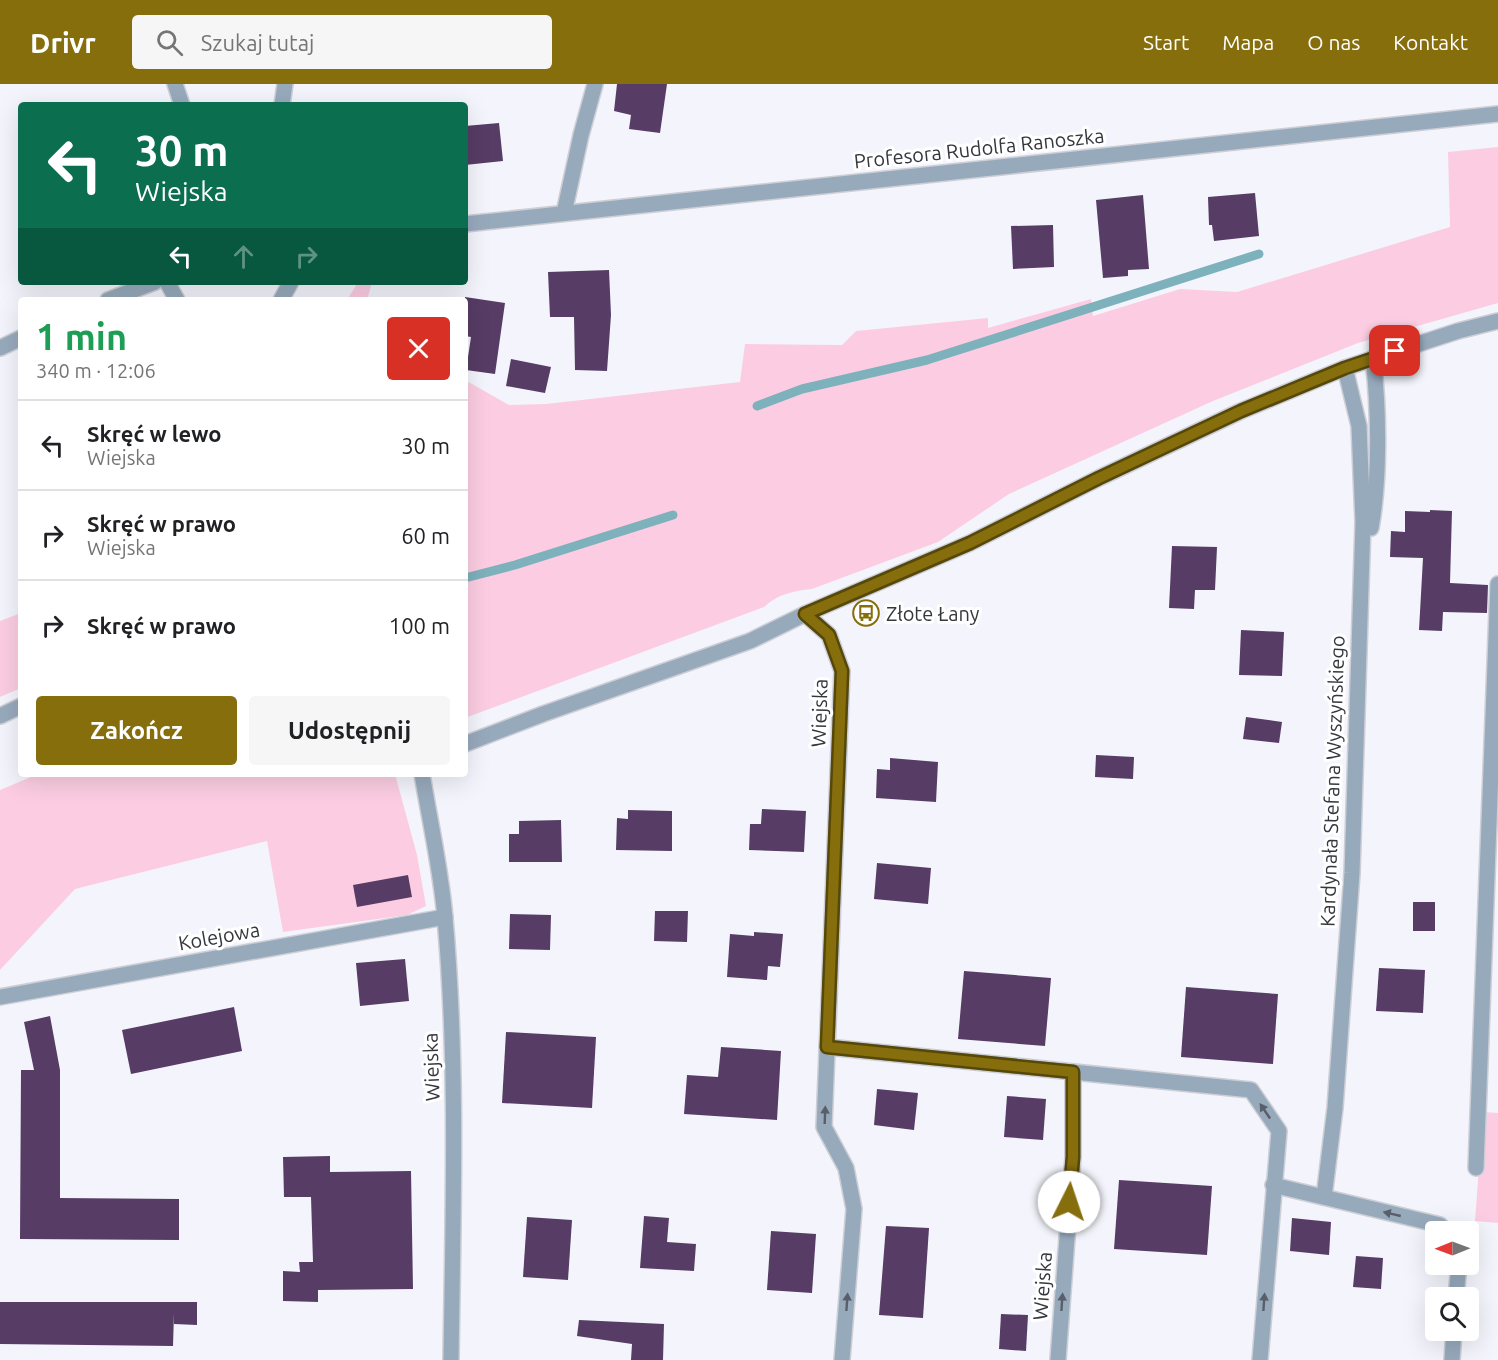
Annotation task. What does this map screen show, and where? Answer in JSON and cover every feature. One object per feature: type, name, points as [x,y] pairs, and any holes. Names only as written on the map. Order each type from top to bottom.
[{"type":"street","points":[[175,84],[181,102]]},
{"type":"street","points":[[282,102],[285,84]]},
{"type":"street","points":[[564,213],[581,135],[596,84]]},
{"type":"street","name":"Profesora Rudolfa Ranoszka","points":[[468,224],[1498,114]]},
{"type":"street","points":[[116,297],[147,285]]},
{"type":"street","points":[[468,743],[750,641],[805,614],[970,543],[1099,478],[1241,411],[1345,368],[1458,331],[1498,321]]},
{"type":"street","points":[[0,348],[18,339]]},
{"type":"street","points":[[1361,587],[1372,524],[1376,468],[1377,392],[1373,358]]},
{"type":"street","name":"Kardynała Stefana Wyszyńskiego","points":[[1324,1197],[1335,1108],[1352,873],[1363,522],[1359,426],[1345,368]]},
{"type":"street","points":[[1476,1168],[1498,584]]},
{"type":"street","name":"Wiejska","points":[[805,614],[829,635],[842,671],[824,1127],[846,1168],[854,1209],[842,1360]]},
{"type":"street","points":[[0,716],[18,707]]},
{"type":"street","name":"Wiejska","points":[[422,777],[445,917],[455,1164],[451,1360]]},
{"type":"street","name":"Kolejowa","points":[[0,997],[445,917]]},
{"type":"street","points":[[827,1047],[1251,1090],[1279,1131],[1260,1360]]},
{"type":"street","name":"Wiejska","points":[[1058,1360],[1073,1157],[1073,1072]]},
{"type":"street","points":[[1273,1185],[1425,1221]]},
{"type":"street","points":[[1452,1360],[1453,1341]]},
{"type":"shaded area","points":[[1498,147],[1498,303],[1358,343],[1213,401],[1009,494],[938,542],[812,589],[786,594],[764,607],[468,717],[468,382],[509,405],[546,404],[740,382],[745,344],[842,345],[856,331],[988,318],[988,328],[1091,299],[1093,316],[1180,289],[1237,292],[1450,227],[1448,152]]},
{"type":"shaded area","points":[[356,285],[371,285],[368,297],[349,297]]},
{"type":"shaded area","points":[[18,614],[18,689],[0,697],[0,621]]},
{"type":"shaded area","points":[[31,777],[396,777],[417,855],[426,906],[407,915],[283,932],[267,841],[75,889],[0,970],[0,790]]},
{"type":"shaded area","points":[[1483,1112],[1498,1113],[1498,1223],[1475,1221]]},
{"type":"building","points":[[617,84],[667,84],[660,133],[629,129],[631,115],[614,111]]},
{"type":"building","points":[[499,123],[503,161],[468,165],[468,126]]},
{"type":"building","points":[[1255,193],[1259,236],[1214,241],[1212,225],[1209,225],[1208,197]]},
{"type":"building","points":[[1143,195],[1149,269],[1128,270],[1128,276],[1103,278],[1096,200]]},
{"type":"building","points":[[1053,225],[1054,267],[1013,269],[1011,226]]},
{"type":"building","points":[[609,270],[611,315],[607,371],[575,370],[574,317],[550,317],[548,272]]},
{"type":"building","points":[[468,297],[505,303],[495,374],[468,370],[471,337],[468,336]]},
{"type":"building","points":[[511,359],[551,367],[545,393],[506,386]]},
{"type":"building","points":[[1430,510],[1452,511],[1450,583],[1488,585],[1487,613],[1443,612],[1442,631],[1419,630],[1423,558],[1390,557],[1391,531],[1405,532],[1405,511],[1430,512]]},
{"type":"building","points":[[1172,546],[1217,547],[1215,590],[1195,590],[1194,609],[1169,608]]},
{"type":"building","points":[[1241,630],[1284,632],[1282,676],[1239,675]]},
{"type":"building","points":[[1246,717],[1282,722],[1279,743],[1243,739]]},
{"type":"building","points":[[1096,755],[1134,757],[1133,779],[1095,777]]},
{"type":"building","points":[[890,758],[938,762],[936,802],[876,798],[877,769],[890,770]]},
{"type":"building","points":[[762,809],[806,811],[804,852],[749,850],[750,824],[761,824]]},
{"type":"building","points":[[628,810],[672,811],[672,851],[616,850],[617,818],[628,819]]},
{"type":"building","points":[[561,820],[562,862],[509,862],[509,834],[519,834],[519,821]]},
{"type":"building","points":[[877,863],[931,868],[928,904],[874,899]]},
{"type":"building","points":[[408,875],[412,897],[357,907],[353,885]]},
{"type":"building","points":[[1413,902],[1435,902],[1435,931],[1413,931]]},
{"type":"building","points":[[655,911],[688,911],[687,942],[654,941]]},
{"type":"building","points":[[510,914],[551,915],[550,950],[509,949]]},
{"type":"building","points":[[754,932],[783,934],[780,967],[768,966],[767,980],[727,977],[730,934],[754,936]]},
{"type":"building","points":[[405,959],[409,1001],[360,1006],[356,963]]},
{"type":"building","points":[[1379,968],[1425,970],[1423,1013],[1376,1011]]},
{"type":"building","points":[[964,971],[1051,978],[1045,1046],[958,1039]]},
{"type":"building","points":[[1186,987],[1278,994],[1273,1064],[1181,1057]]},
{"type":"building","points":[[234,1007],[242,1051],[131,1074],[122,1030]]},
{"type":"building","points":[[50,1016],[60,1070],[60,1198],[179,1199],[179,1240],[20,1239],[21,1070],[34,1070],[24,1022]]},
{"type":"building","points":[[506,1032],[596,1037],[592,1108],[502,1103]]},
{"type":"building","points":[[721,1047],[781,1051],[777,1120],[684,1114],[687,1075],[718,1077]]},
{"type":"building","points":[[877,1089],[918,1093],[914,1130],[874,1125]]},
{"type":"building","points":[[1007,1096],[1046,1099],[1043,1140],[1004,1137]]},
{"type":"building","points":[[330,1156],[330,1172],[411,1171],[413,1289],[318,1290],[318,1302],[283,1301],[283,1271],[300,1272],[299,1262],[313,1262],[311,1197],[284,1197],[283,1157]]},
{"type":"building","points":[[1119,1180],[1212,1186],[1207,1255],[1114,1249]]},
{"type":"building","points":[[644,1216],[669,1218],[667,1242],[696,1244],[694,1271],[640,1268]]},
{"type":"building","points":[[527,1217],[572,1220],[568,1280],[523,1277]]},
{"type":"building","points":[[1292,1218],[1331,1222],[1329,1255],[1290,1251]]},
{"type":"building","points":[[886,1226],[929,1228],[923,1318],[879,1315]]},
{"type":"building","points":[[771,1231],[816,1234],[812,1293],[767,1290]]},
{"type":"building","points":[[1356,1256],[1383,1258],[1381,1289],[1353,1287]]},
{"type":"building","points":[[0,1302],[197,1302],[197,1325],[174,1324],[174,1313],[173,1346],[0,1344]]},
{"type":"building","points":[[1001,1314],[1028,1315],[1026,1351],[999,1349]]},
{"type":"building","points":[[579,1320],[664,1324],[663,1360],[631,1360],[632,1344],[577,1336]]},
{"type":"waterway","points":[[757,406],[802,389],[927,360],[1259,254]]},
{"type":"waterway","points":[[468,577],[515,565],[673,515]]},
{"type":"place","name":"Złote Łany","points":[[866,613]]},
{"type":"route","points":[[1069,1202],[1073,1157],[1073,1072],[827,1047],[842,671],[829,635],[805,614],[970,543],[1099,478],[1241,411],[1345,368],[1395,351]]}]
